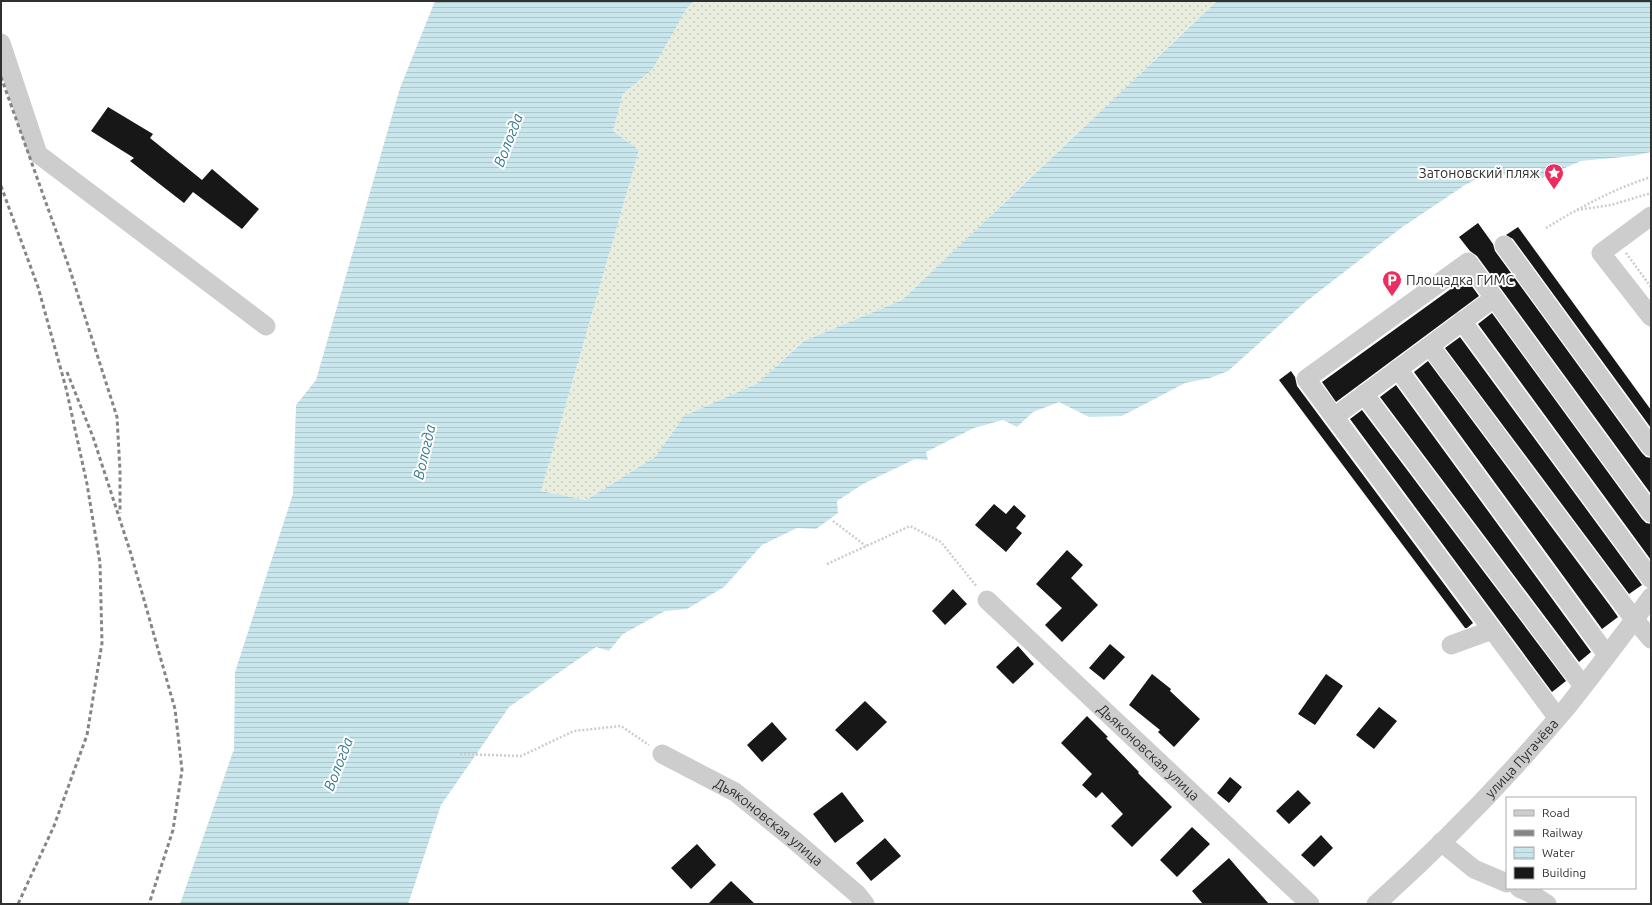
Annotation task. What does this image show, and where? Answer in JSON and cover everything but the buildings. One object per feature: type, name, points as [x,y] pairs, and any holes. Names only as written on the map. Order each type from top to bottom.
[{"type":"street","points":[[1,43],[38,154],[266,326]]},
{"type":"street","points":[[1651,216],[1602,253],[1651,317]]},
{"type":"street","points":[[1504,245],[1651,447]]},
{"type":"street","points":[[1557,717],[1306,379],[1468,262],[1651,513]]},
{"type":"street","points":[[1334,417],[1494,298]]},
{"type":"street","points":[[1462,321],[1651,579]]},
{"type":"street","points":[[1430,346],[1634,619],[1651,639]]},
{"type":"street","points":[[1398,369],[1607,654]]},
{"type":"street","points":[[1364,394],[1583,686]]},
{"type":"street","name":"улица Пугачёва","points":[[1376,904],[1413,870],[1504,779],[1583,686],[1651,597]]},
{"type":"street","name":"Дьяконовская улица","points":[[987,600],[1310,904]]},
{"type":"street","points":[[1451,645],[1492,630]]},
{"type":"street","name":"Дьяконовская улица","points":[[662,754],[735,792],[794,840],[857,894],[866,904]]},
{"type":"street","points":[[1441,842],[1474,869],[1506,883]]},
{"type":"street","points":[[1522,889],[1530,892],[1547,904]]},
{"type":"path","points":[[1546,228],[1596,199],[1629,184],[1651,177]]},
{"type":"path","points":[[1577,210],[1594,208],[1651,193]]},
{"type":"path","points":[[1624,251],[1650,282],[1651,287]]},
{"type":"path","points":[[833,521],[866,546]]},
{"type":"path","points":[[828,564],[910,526],[941,542],[987,600]]},
{"type":"path","points":[[460,754],[521,756],[574,731],[621,726],[662,754]]},
{"type":"shaded area","points":[[694,1],[1217,1],[902,300],[804,341],[758,383],[684,416],[655,457],[586,500],[541,491],[639,150],[613,131],[623,94],[652,70],[687,8]]},
{"type":"water","name":"Вологда","points":[[435,1],[694,1],[687,8],[652,70],[623,94],[613,131],[639,150],[541,491],[586,500],[655,457],[684,416],[758,383],[804,341],[902,300],[1217,1],[1651,1],[1651,152],[1633,156],[1581,161],[1535,181],[1508,175],[1483,176],[1465,185],[1401,228],[1303,304],[1228,371],[1210,378],[1185,383],[1122,416],[1089,417],[1059,402],[1033,412],[1017,427],[1003,420],[974,428],[926,452],[928,460],[915,459],[863,484],[837,501],[838,513],[816,529],[797,528],[762,545],[724,587],[687,609],[665,611],[623,634],[609,651],[596,647],[509,707],[441,805],[408,904],[180,904],[234,749],[235,672],[293,494],[296,405],[316,380],[400,88]]},
{"type":"railway","points":[[1,77],[70,270],[117,417],[120,471],[120,513]]},
{"type":"railway","points":[[1,186],[38,287],[66,388],[87,484],[100,563],[102,643],[87,735],[54,826],[18,904]]},
{"type":"railway","points":[[67,372],[93,437],[131,554],[175,709],[182,770],[173,830],[149,904]]},
{"type":"place","name":"Затоновский пляж","points":[[1554,190]]},
{"type":"place","name":"Площадка ГИМС","points":[[1392,297]]}]
